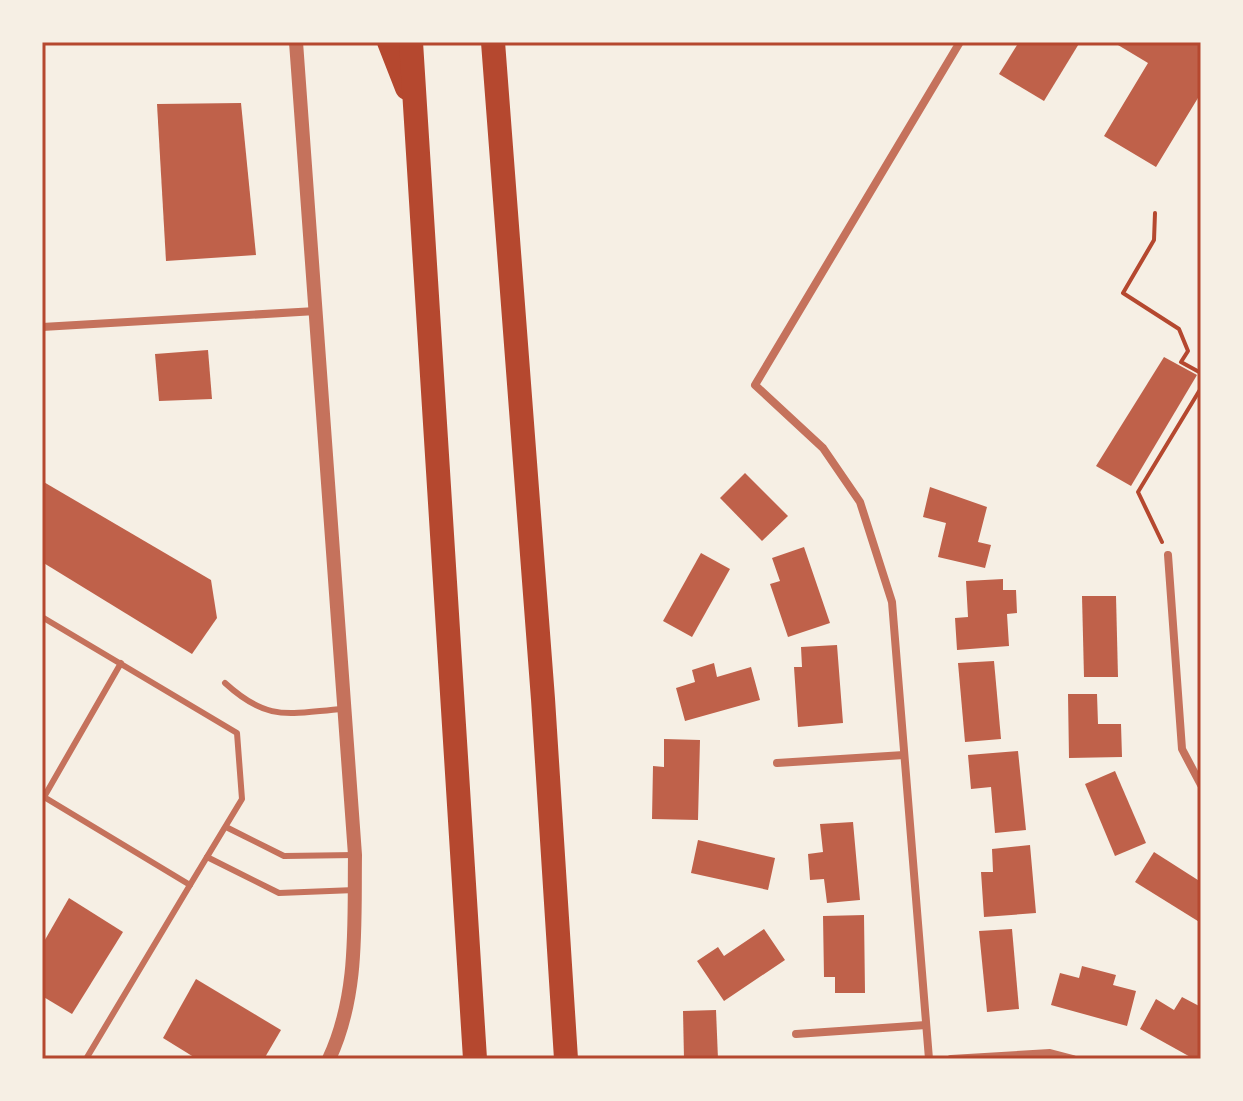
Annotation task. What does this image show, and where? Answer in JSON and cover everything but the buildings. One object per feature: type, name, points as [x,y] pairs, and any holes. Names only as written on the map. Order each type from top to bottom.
[{"type":"highway","points":[[389,42],[416,110]]},
{"type":"highway","points":[[411,42],[475,1059]]},
{"type":"highway","points":[[493,42],[542,683],[566,1059]]},
{"type":"street","points":[[296,42],[355,855],[355,956],[339,1038],[329,1059]]},
{"type":"street","points":[[929,1059],[892,602],[860,502],[823,448],[755,385],[960,42]]},
{"type":"street","points":[[42,327],[316,311]]},
{"type":"street","points":[[1168,555],[1182,749],[1201,785]]},
{"type":"street","points":[[777,763],[904,755]]},
{"type":"street","points":[[796,1034],[926,1025]]},
{"type":"street","points":[[951,1059],[1050,1053],[1073,1059]]},
{"type":"lane","points":[[42,617],[237,733],[242,799],[86,1059]]},
{"type":"lane","points":[[121,663],[44,797],[190,885]]},
{"type":"lane","points":[[225,683],[247,703],[272,714],[344,709]]},
{"type":"lane","points":[[226,827],[284,856],[355,855]]},
{"type":"lane","points":[[207,857],[279,893],[355,890]]},
{"type":"path","points":[[1155,213],[1154,240],[1123,293],[1179,329],[1188,351],[1181,362],[1201,373]]},
{"type":"path","points":[[1168,555],[1138,492],[1201,388]]}]
